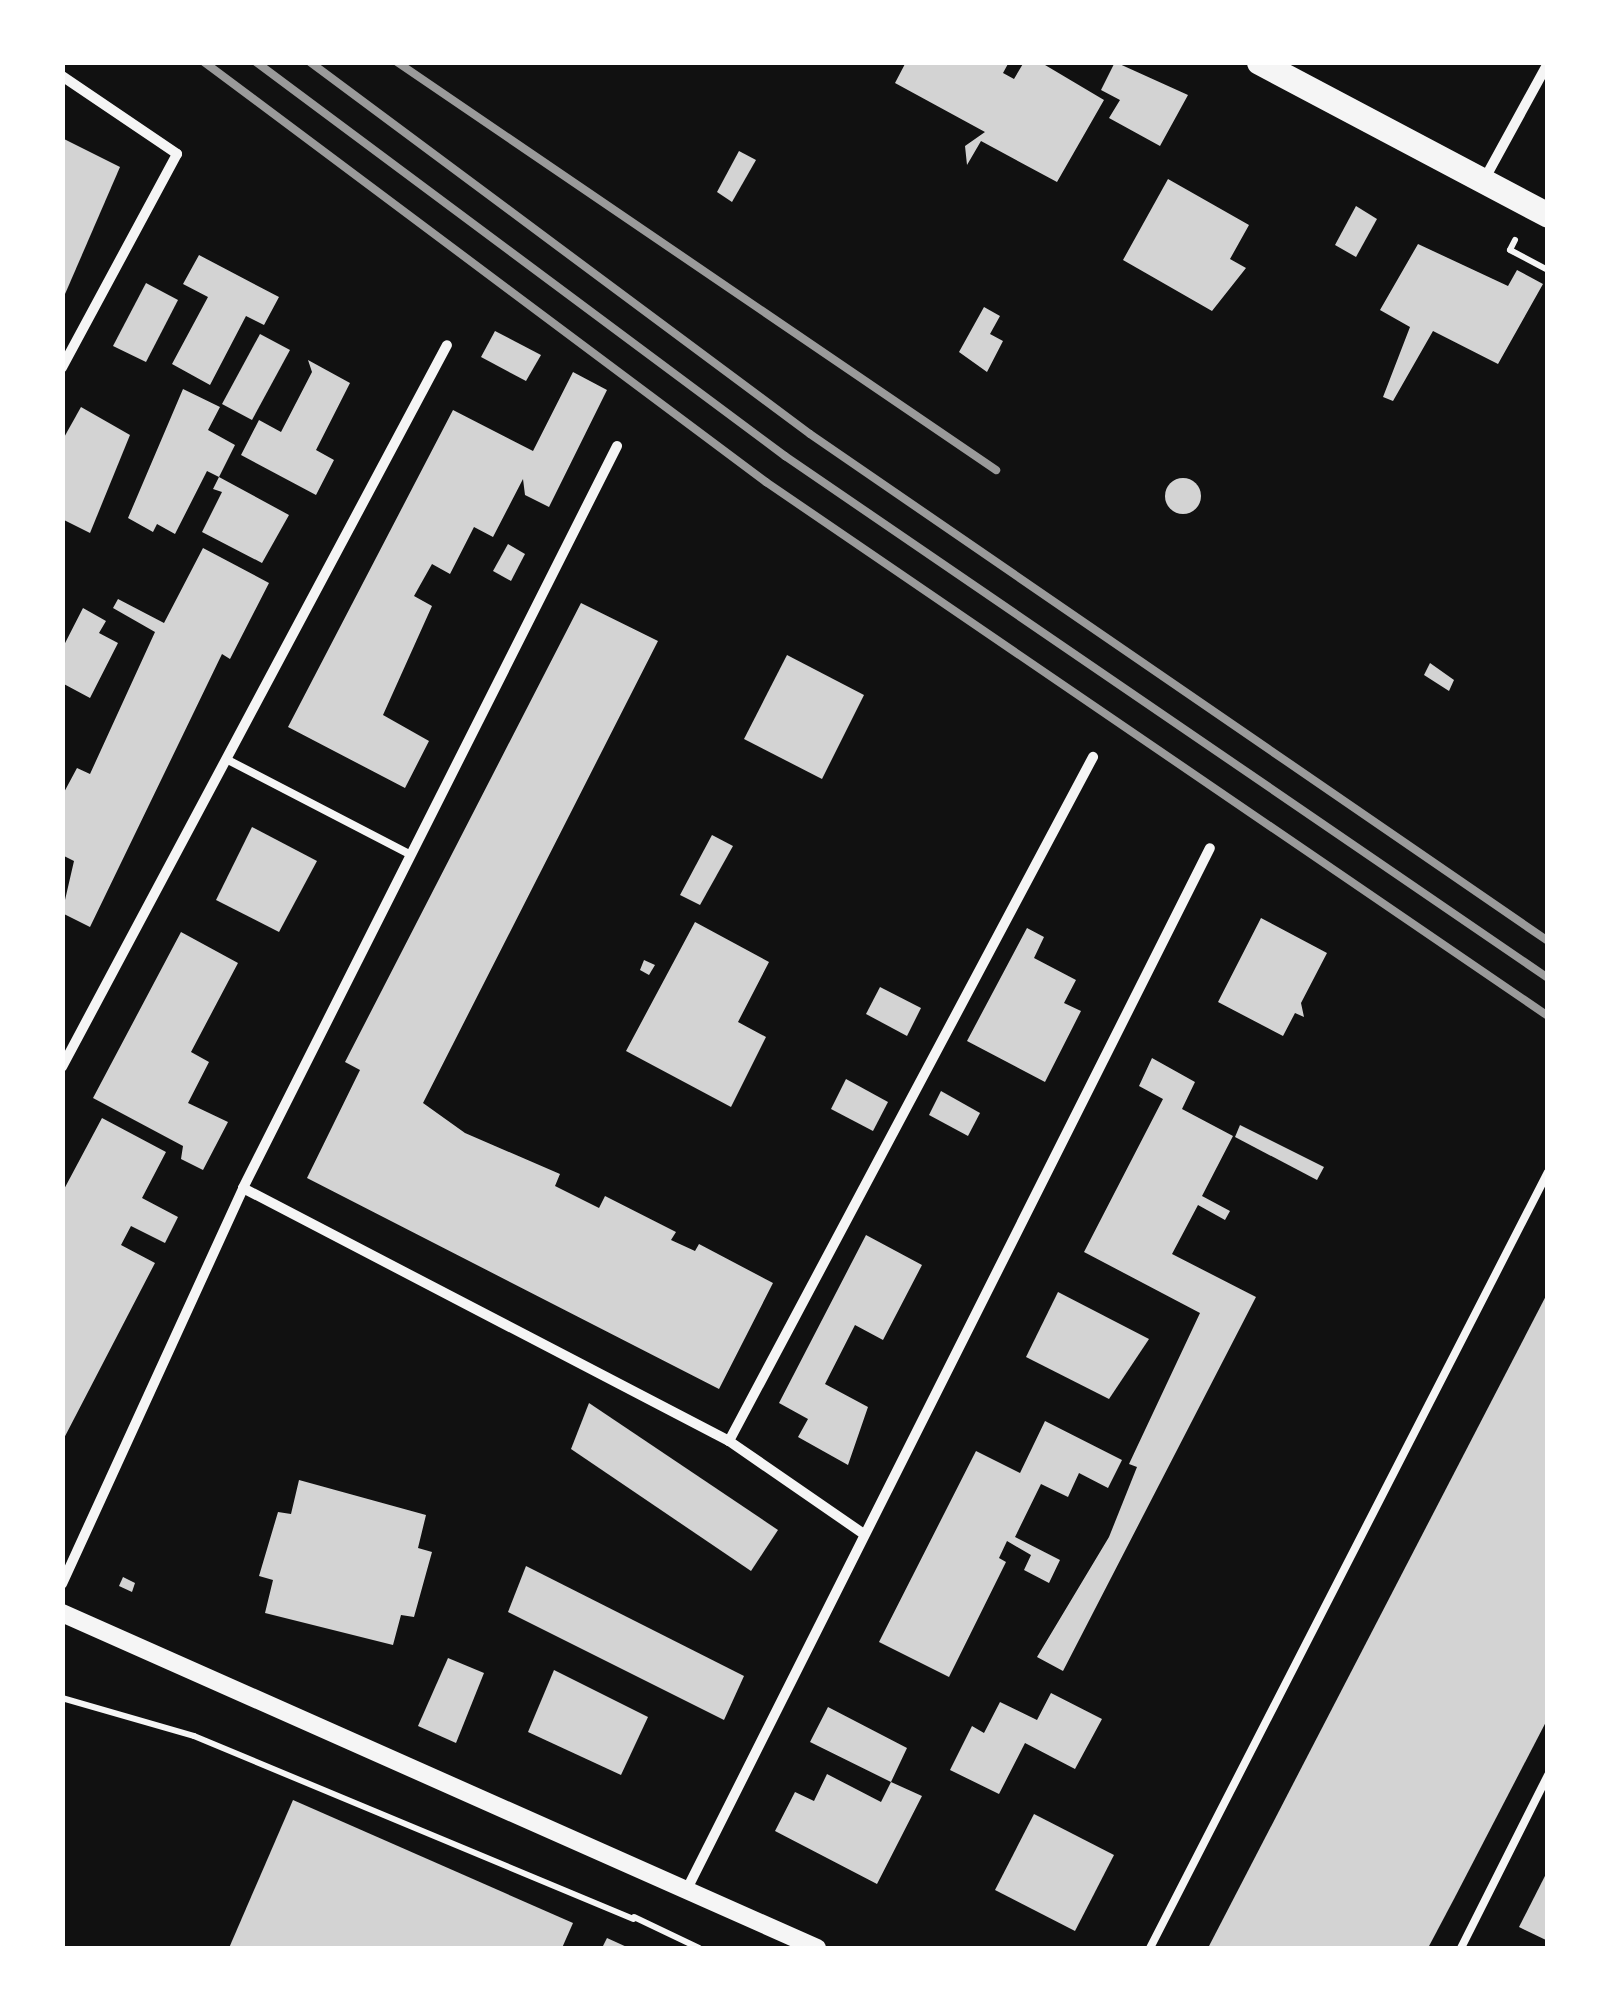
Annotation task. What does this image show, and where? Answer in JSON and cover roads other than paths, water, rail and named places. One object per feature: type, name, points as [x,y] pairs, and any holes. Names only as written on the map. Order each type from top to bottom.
[{"type":"main road","points":[[1259,62],[1548,215]]},
{"type":"street","points":[[1484,180],[1548,63]]},
{"type":"street","points":[[62,76],[177,154],[62,368]]},
{"type":"street","points":[[62,1067],[447,345]]},
{"type":"street","points":[[62,1584],[243,1188],[617,446]]},
{"type":"street","points":[[729,1441],[1093,757]]},
{"type":"street","points":[[686,1891],[861,1532],[1210,848]]},
{"type":"street","points":[[243,1188],[729,1441],[861,1532]]},
{"type":"street","points":[[62,1613],[817,1948]]},
{"type":"lane","points":[[226,759],[411,855]]},
{"type":"lane","points":[[1150,1948],[1548,1172]]},
{"type":"lane","points":[[1462,1948],[1548,1775]]},
{"type":"railway","points":[[204,62],[766,482],[1548,1016]]},
{"type":"railway","points":[[256,62],[785,456],[1548,978]]},
{"type":"railway","points":[[310,62],[810,434],[1548,941]]},
{"type":"railway","points":[[397,62],[996,470]]}]
